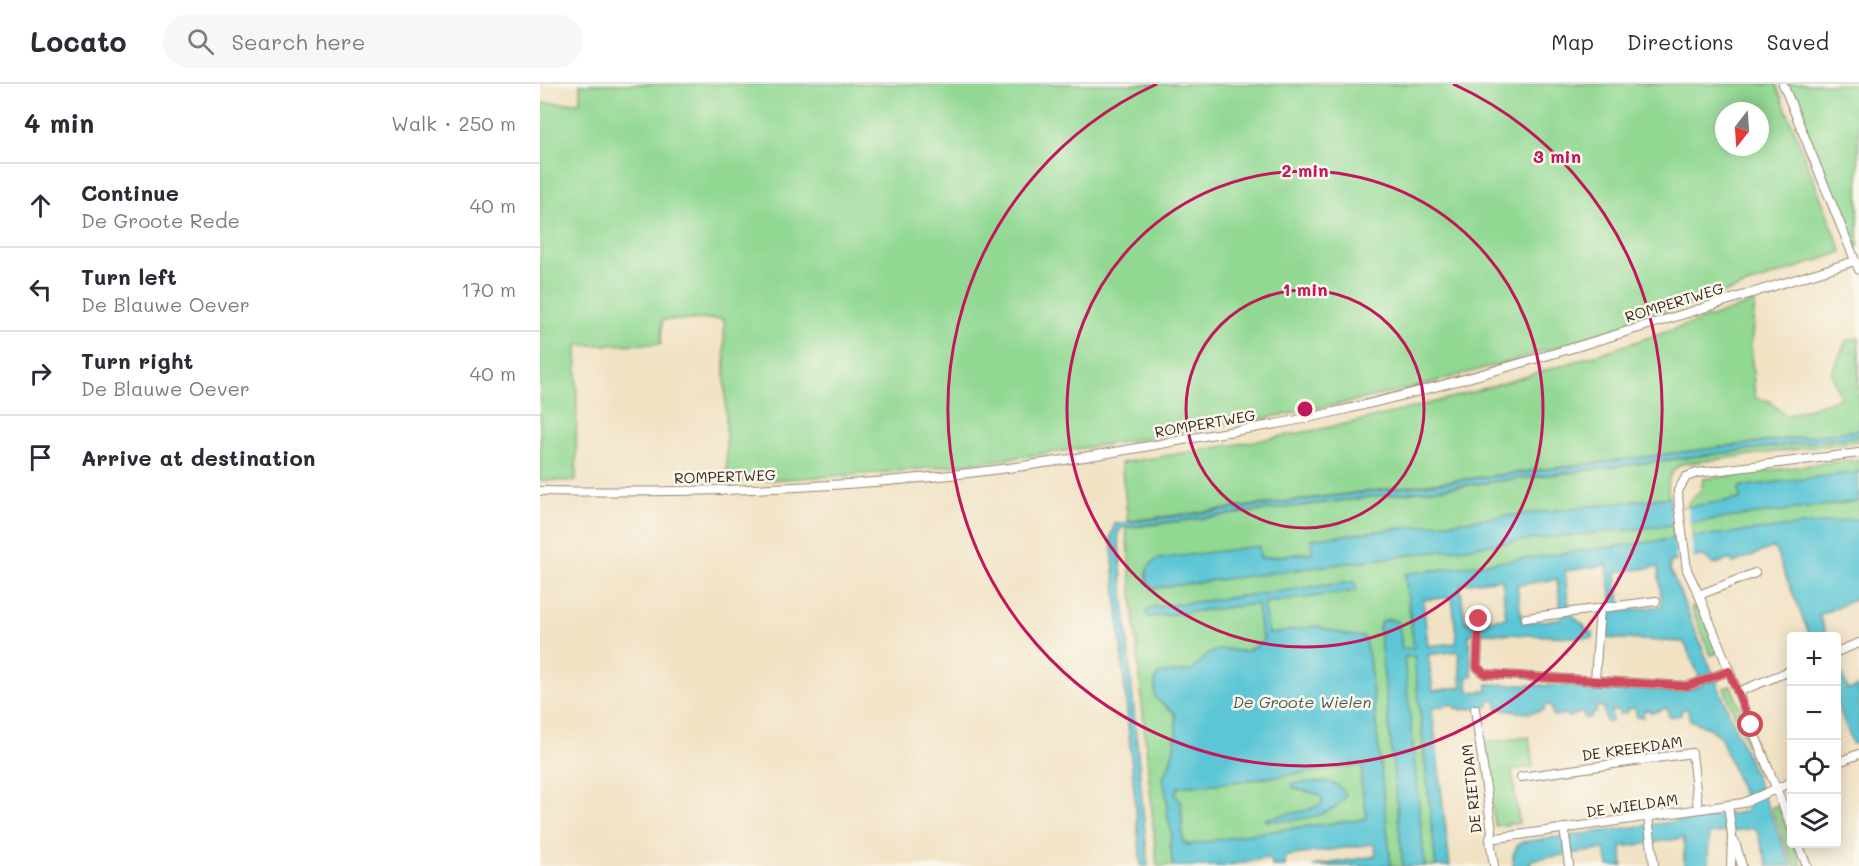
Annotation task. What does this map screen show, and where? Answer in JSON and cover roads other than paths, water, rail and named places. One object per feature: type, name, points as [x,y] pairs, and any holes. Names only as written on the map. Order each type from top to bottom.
[{"type":"street","points":[[1783,84],[1859,270]]},
{"type":"street","name":"ROMPERTWEG","points":[[540,491],[721,491],[820,486],[930,477],[1117,453],[1328,414],[1487,374],[1855,261]]},
{"type":"street","points":[[1787,817],[1686,565],[1677,497],[1684,479],[1691,474],[1859,453]]},
{"type":"street","points":[[1699,596],[1755,573]]},
{"type":"street","points":[[1526,618],[1656,601]]},
{"type":"street","points":[[1595,681],[1604,608]]},
{"type":"street","points":[[1479,619],[1477,667],[1488,675],[1688,686],[1729,671]]},
{"type":"street","points":[[1841,650],[1859,643]]},
{"type":"street","points":[[1476,681],[1481,672]]},
{"type":"street","points":[[1738,692],[1787,672]]},
{"type":"street","name":"DE RIETDAM","points":[[1475,709],[1492,831],[1490,839],[1494,866]]},
{"type":"street","name":"DE KREEKDAM","points":[[1521,777],[1692,753],[1698,809]]},
{"type":"street","points":[[1841,761],[1857,755]]},
{"type":"street","name":"DE WIELDAM","points":[[1490,839],[1648,819],[1698,809],[1729,807],[1787,784]]},
{"type":"street","points":[[1729,807],[1732,835],[1731,866]]},
{"type":"street","points":[[1648,819],[1654,866]]},
{"type":"street","points":[[1564,831],[1569,866]]},
{"type":"street","points":[[1732,835],[1742,866]]},
{"type":"street","points":[[1800,848],[1807,866]]},
{"type":"water","points":[[1859,430],[1859,436],[1121,528],[1118,534],[1148,866],[1141,866],[1111,537],[1115,524]]},
{"type":"water","points":[[1859,472],[1859,501],[1673,525],[1535,539],[1155,588],[1148,583],[1147,579],[1149,566],[1158,559],[1259,546],[1260,558],[1312,553],[1311,539],[1669,497],[1671,509],[1740,499],[1739,487]]},
{"type":"water","name":"De Groote Wielen","points":[[1859,519],[1859,598],[1819,615],[1825,632],[1808,632],[1774,547],[1733,563],[1731,559],[1713,565],[1707,558],[1701,556],[1670,562],[1670,569],[1792,866],[1768,866],[1756,828],[1709,834],[1708,866],[1684,866],[1684,838],[1621,847],[1623,866],[1608,866],[1605,849],[1530,860],[1531,866],[1513,866],[1514,852],[1522,842],[1745,812],[1748,807],[1720,736],[1711,729],[1690,720],[1688,709],[1681,710],[1681,715],[1669,717],[1667,708],[1651,713],[1650,710],[1643,711],[1643,717],[1637,717],[1635,708],[1619,714],[1618,710],[1611,711],[1612,721],[1606,722],[1603,706],[1596,707],[1596,713],[1591,714],[1591,717],[1584,718],[1583,712],[1568,717],[1566,714],[1553,716],[1551,705],[1544,706],[1544,710],[1527,713],[1497,709],[1496,700],[1489,701],[1489,706],[1461,710],[1454,708],[1453,704],[1432,708],[1450,866],[1436,866],[1414,656],[1404,657],[1425,866],[1403,866],[1379,626],[1382,621],[1389,619],[1395,621],[1399,624],[1402,649],[1414,648],[1405,574],[1674,539]],"holes":[[[1607,565],[1612,603],[1608,633],[1604,633],[1604,638],[1684,642],[1703,685],[1691,689],[1487,684],[1487,691],[1469,692],[1467,677],[1472,676],[1469,634],[1593,638],[1593,632],[1587,632],[1572,614],[1565,571]],[[1658,567],[1662,606],[1621,611],[1616,572]],[[1502,579],[1506,618],[1465,622],[1460,584]],[[1557,579],[1562,619],[1522,623],[1517,585]],[[1452,597],[1457,643],[1428,646],[1423,600]],[[1458,651],[1462,687],[1433,691],[1428,655]]]},
{"type":"water","name":"De Groote Wielen","points":[[1356,583],[1356,591],[1263,605],[1269,634],[1316,626],[1342,634],[1364,637],[1369,657],[1391,866],[1313,866],[1376,856],[1375,846],[1372,844],[1288,856],[1285,859],[1285,866],[1272,866],[1271,859],[1268,858],[1222,866],[1173,866],[1170,842],[1172,834],[1167,814],[1163,777],[1170,763],[1174,746],[1176,721],[1175,713],[1155,698],[1155,680],[1158,674],[1192,671],[1205,657],[1216,650],[1247,650],[1255,647],[1264,639],[1257,604],[1148,617],[1146,614],[1149,608]],"holes":[[[1363,765],[1361,782],[1367,815],[1365,819],[1250,834],[1189,845],[1183,842],[1181,802],[1175,794],[1178,787]]]},
{"type":"water","points":[[1841,672],[1848,690],[1859,686],[1859,748],[1857,743],[1853,744],[1841,714]]},
{"type":"water","points":[[1329,782],[1338,786],[1346,794],[1333,809],[1311,817],[1265,820],[1309,810],[1322,804],[1322,797],[1318,794],[1294,788],[1292,785],[1294,783]]}]
